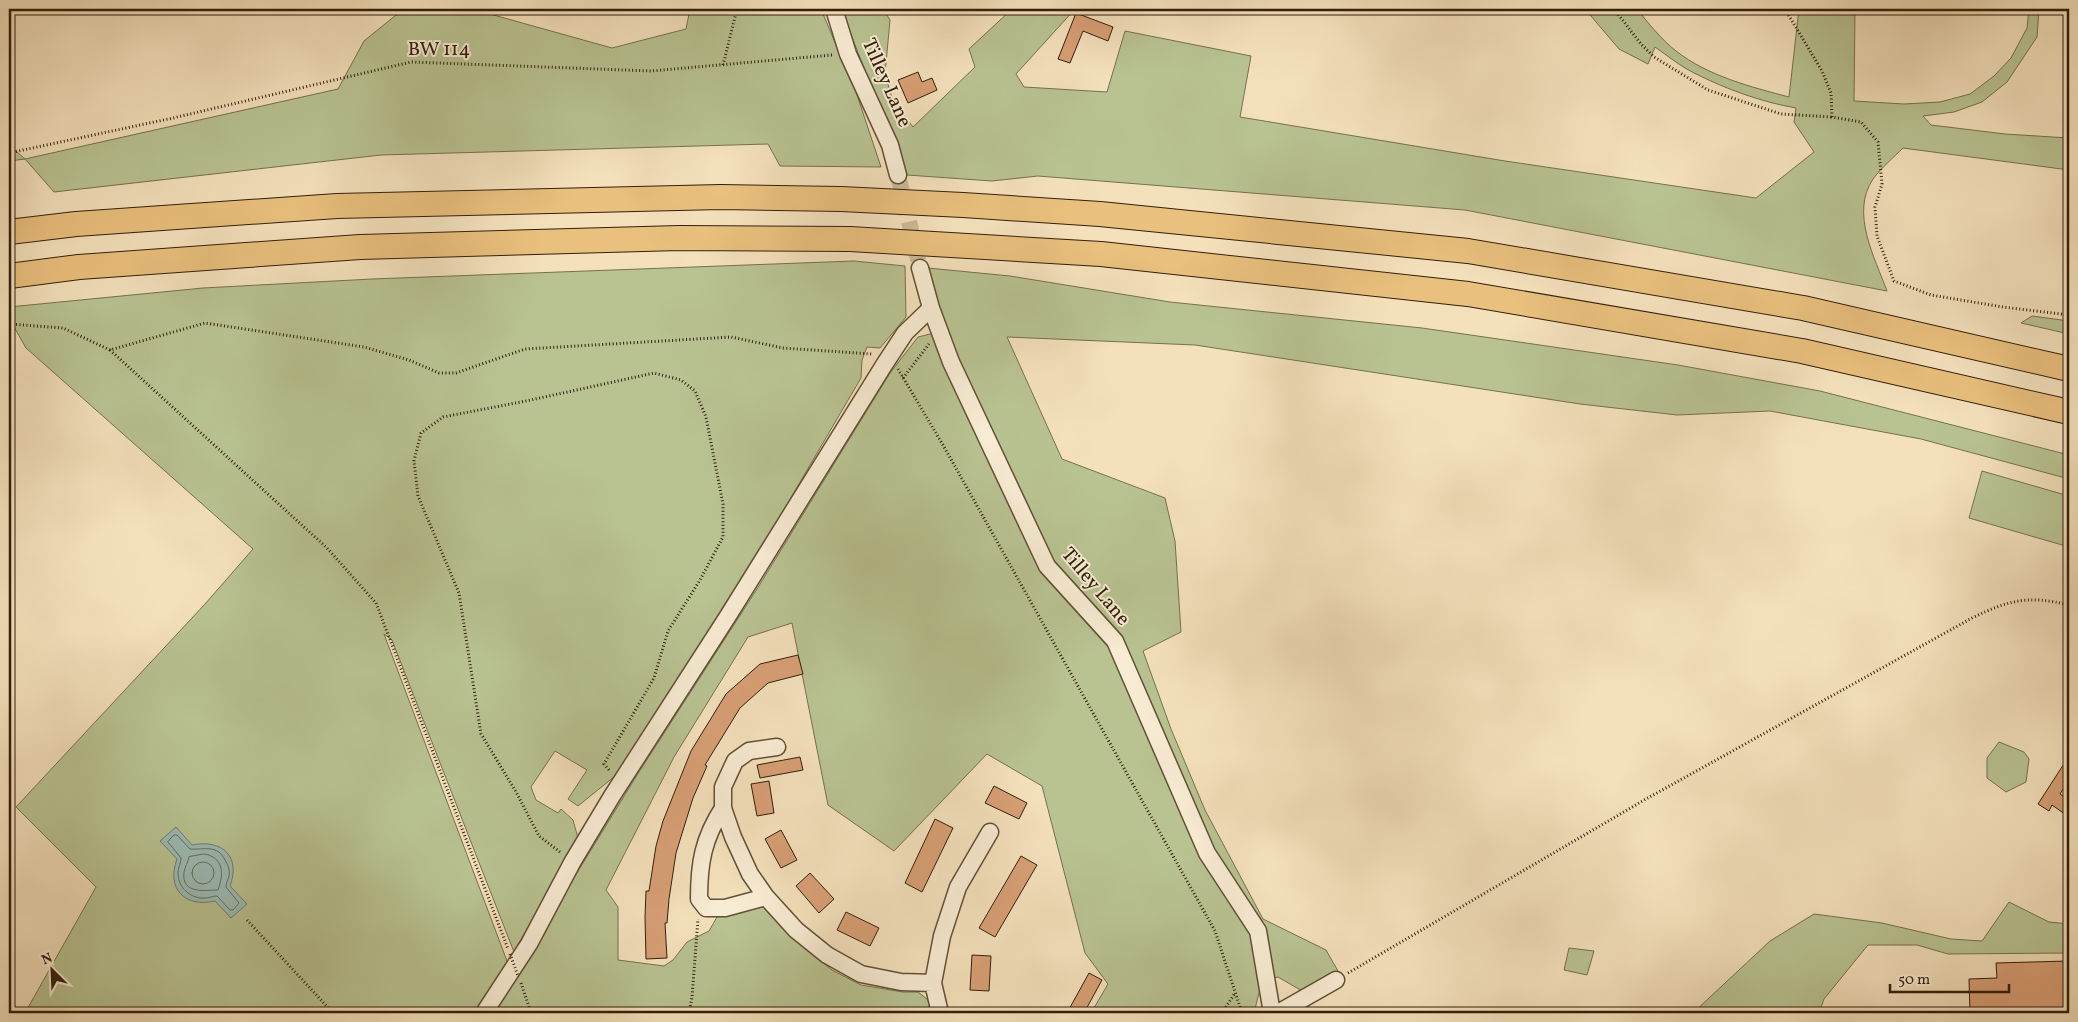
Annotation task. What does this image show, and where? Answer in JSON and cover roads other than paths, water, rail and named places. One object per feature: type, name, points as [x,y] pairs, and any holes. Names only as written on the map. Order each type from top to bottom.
[{"type":"highway","points":[[9,232],[76,224],[337,206],[721,197],[841,198],[963,204],[1100,214],[1468,251],[1803,308],[2069,369]]},
{"type":"highway","points":[[9,276],[80,267],[360,247],[679,238],[850,239],[1100,254],[1468,294],[1802,351],[2069,412]]},
{"type":"street","name":"Tilley Lane","points":[[834,9],[848,54],[890,145],[898,174]]},
{"type":"street","name":"Tilley Lane","points":[[920,268],[931,308],[950,362],[1047,566],[1115,641],[1206,853],[1258,931],[1272,1013]]},
{"type":"street","points":[[484,1013],[529,944],[573,861],[620,784],[728,616],[798,501],[905,334],[931,308]]},
{"type":"street","points":[[777,747],[749,751],[735,761],[723,787],[723,808],[733,837],[750,874],[766,897],[796,930],[827,955],[861,974],[901,982],[934,983]]},
{"type":"street","points":[[723,808],[710,828],[699,869],[699,899],[706,908],[725,908],[766,897]]},
{"type":"street","points":[[940,1013],[934,983],[942,936],[958,887],[990,832]]},
{"type":"street","points":[[1278,1013],[1336,980]]},
{"type":"water","points":[[176,827],[192,845],[203,844],[220,847],[231,858],[233,875],[230,886],[247,904],[231,918],[215,901],[195,902],[187,899],[176,887],[174,870],[177,859],[160,841]]},
{"type":"tunnel","points":[[898,175],[920,268]]}]
